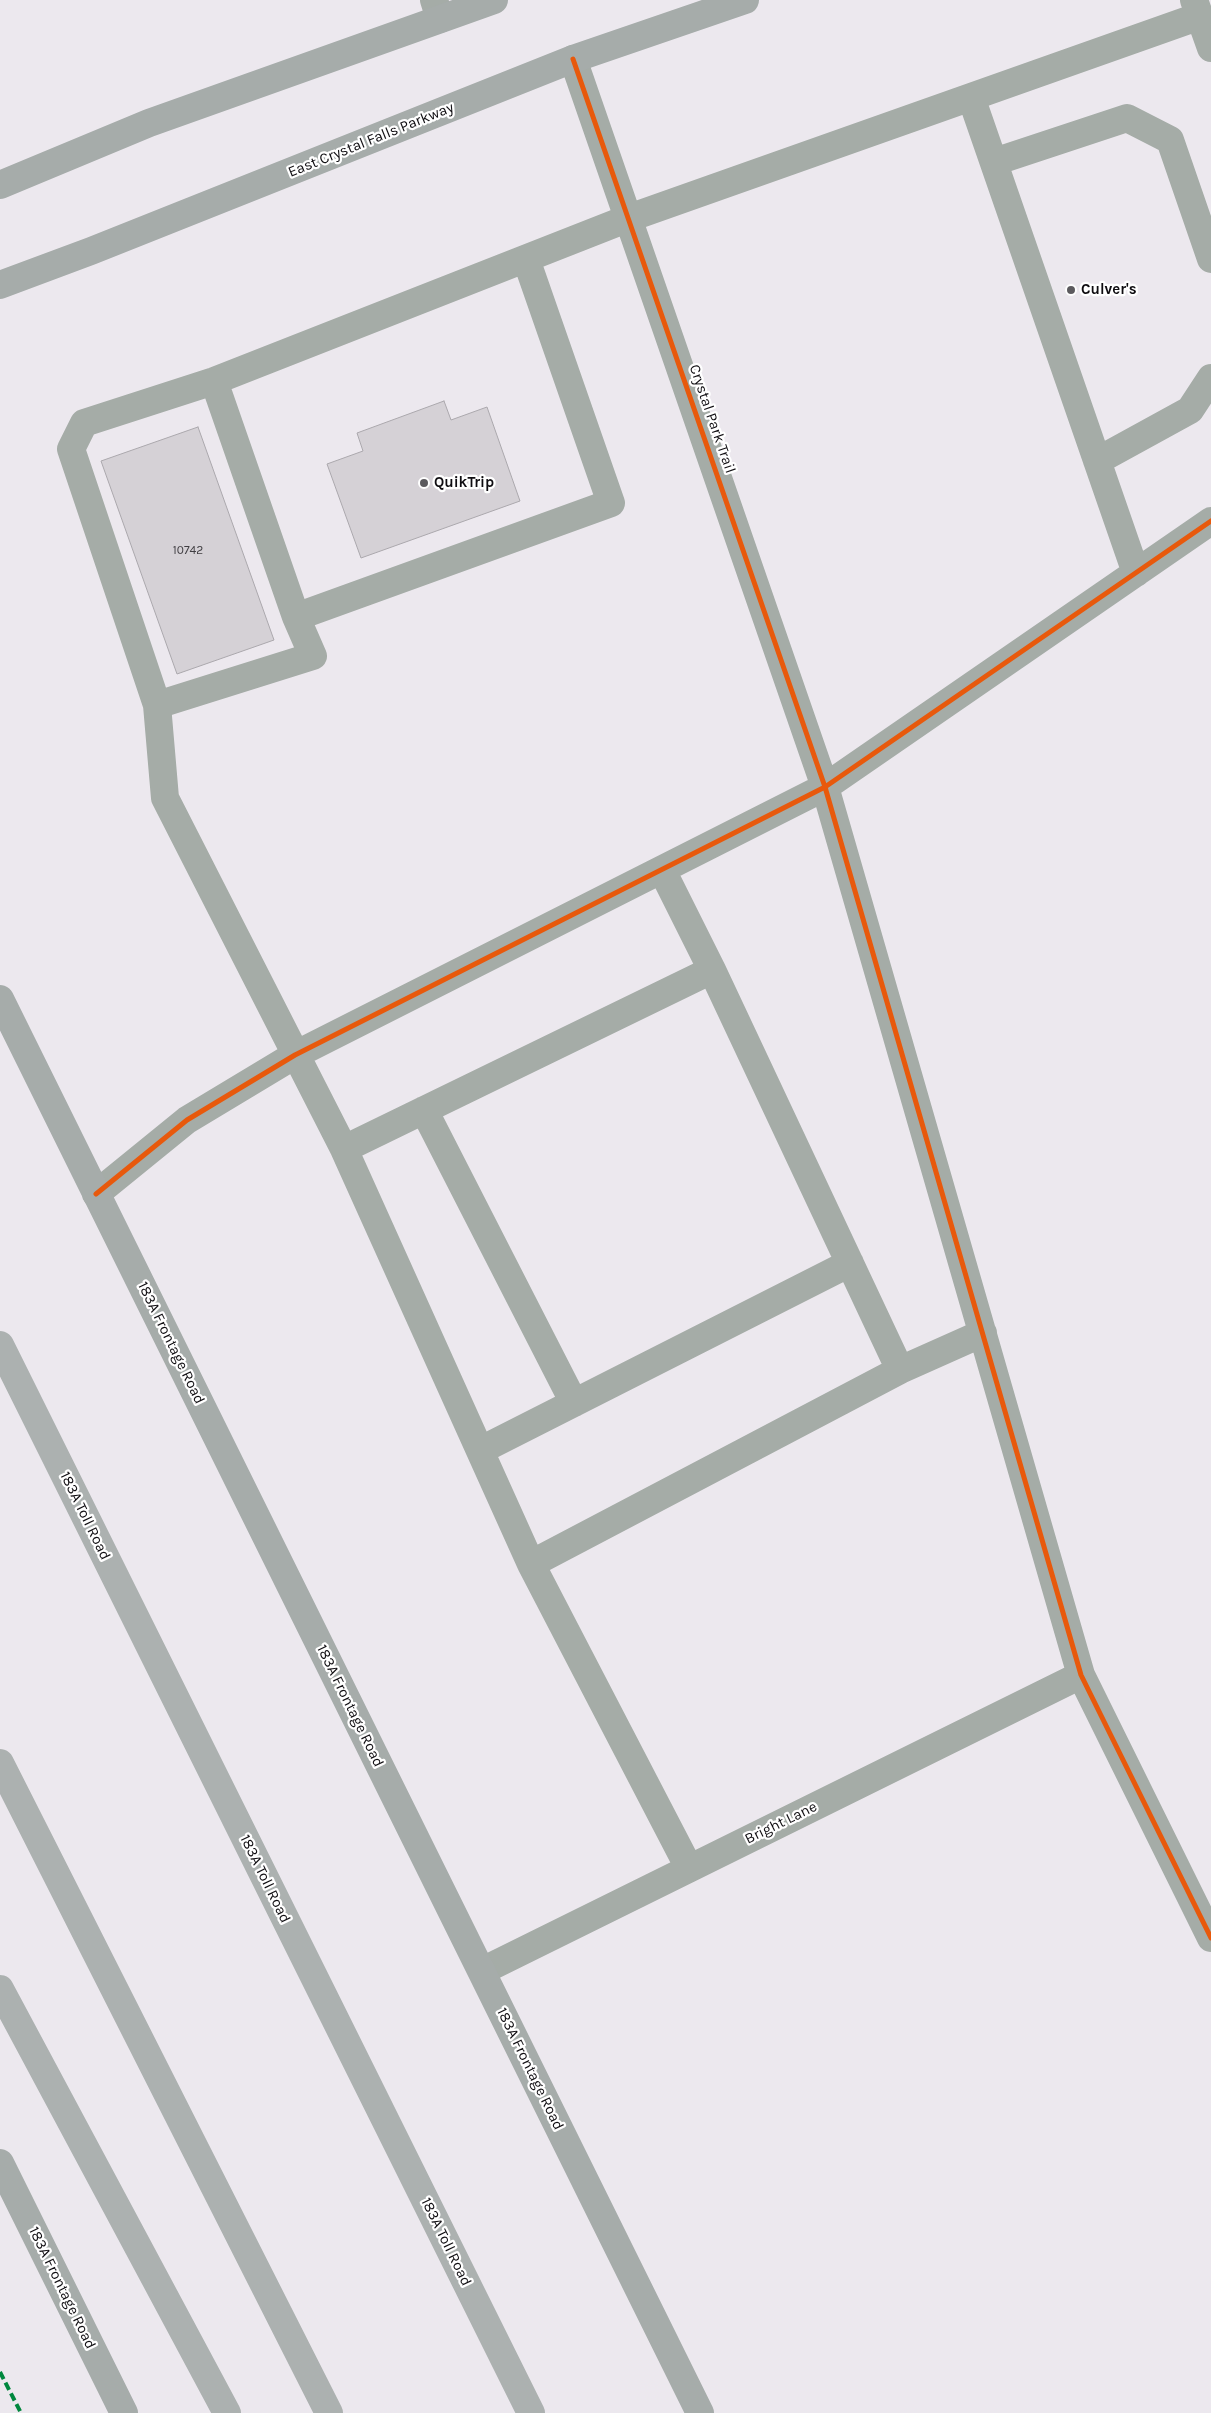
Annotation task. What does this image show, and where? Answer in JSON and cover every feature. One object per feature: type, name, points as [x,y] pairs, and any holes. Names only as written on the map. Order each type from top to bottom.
[{"type":"highway","name":"183A Toll Road","points":[[0,1345],[531,2413]]},
{"type":"highway","points":[[0,1763],[329,2413]]},
{"type":"highway","points":[[0,1989],[227,2413]]},
{"type":"main road","points":[[0,185],[149,123],[437,10],[494,0]]},
{"type":"main road","name":"East Crystal Falls Parkway","points":[[0,285],[100,248],[573,59],[744,0]]},
{"type":"main road","name":"183A Frontage Road","points":[[0,999],[700,2413]]},
{"type":"main road","name":"183A Frontage Road","points":[[0,2163],[124,2413]]},
{"type":"street","points":[[689,1868],[531,1564],[344,1149],[165,798],[157,705],[71,449],[84,423],[214,381],[629,218],[971,97],[1197,8],[1211,48]]},
{"type":"street","name":"Crystal Park Trail","points":[[573,59],[825,787],[1081,1674],[1211,1938]]},
{"type":"street","points":[[971,97],[1136,573]]},
{"type":"street","points":[[994,162],[1127,118],[1170,140],[1211,259]]},
{"type":"street","points":[[296,617],[611,503],[526,258]]},
{"type":"street","points":[[1097,461],[1190,410],[1211,378]]},
{"type":"street","points":[[157,705],[312,656],[296,617],[214,381]]},
{"type":"street","points":[[96,1194],[187,1120],[295,1055],[825,787],[1211,521]]},
{"type":"street","points":[[662,870],[712,970],[900,1370]]},
{"type":"street","points":[[344,1149],[712,970]]},
{"type":"street","points":[[424,1110],[574,1403]]},
{"type":"street","points":[[481,1450],[850,1264]]},
{"type":"street","points":[[531,1564],[900,1370],[983,1333]]},
{"type":"street","name":"Bright Lane","points":[[482,1971],[1081,1674]]},
{"type":"building","name":"QuikTrip","points":[[444,401],[451,420],[487,407],[520,501],[361,558],[327,464],[363,451],[357,433]]},
{"type":"building","points":[[198,427],[274,640],[177,674],[101,461]]},
{"type":"marked path","points":[[0,2372],[21,2413]]},
{"type":"cycle path","points":[[573,59],[825,787],[1081,1675],[1211,1938]]},
{"type":"cycle path","points":[[96,1194],[187,1120],[295,1055],[825,787],[1211,521]]},
{"type":"place","name":"Culver's","points":[[1071,290]]},
{"type":"place","name":"QuikTrip","points":[[424,483]]}]
